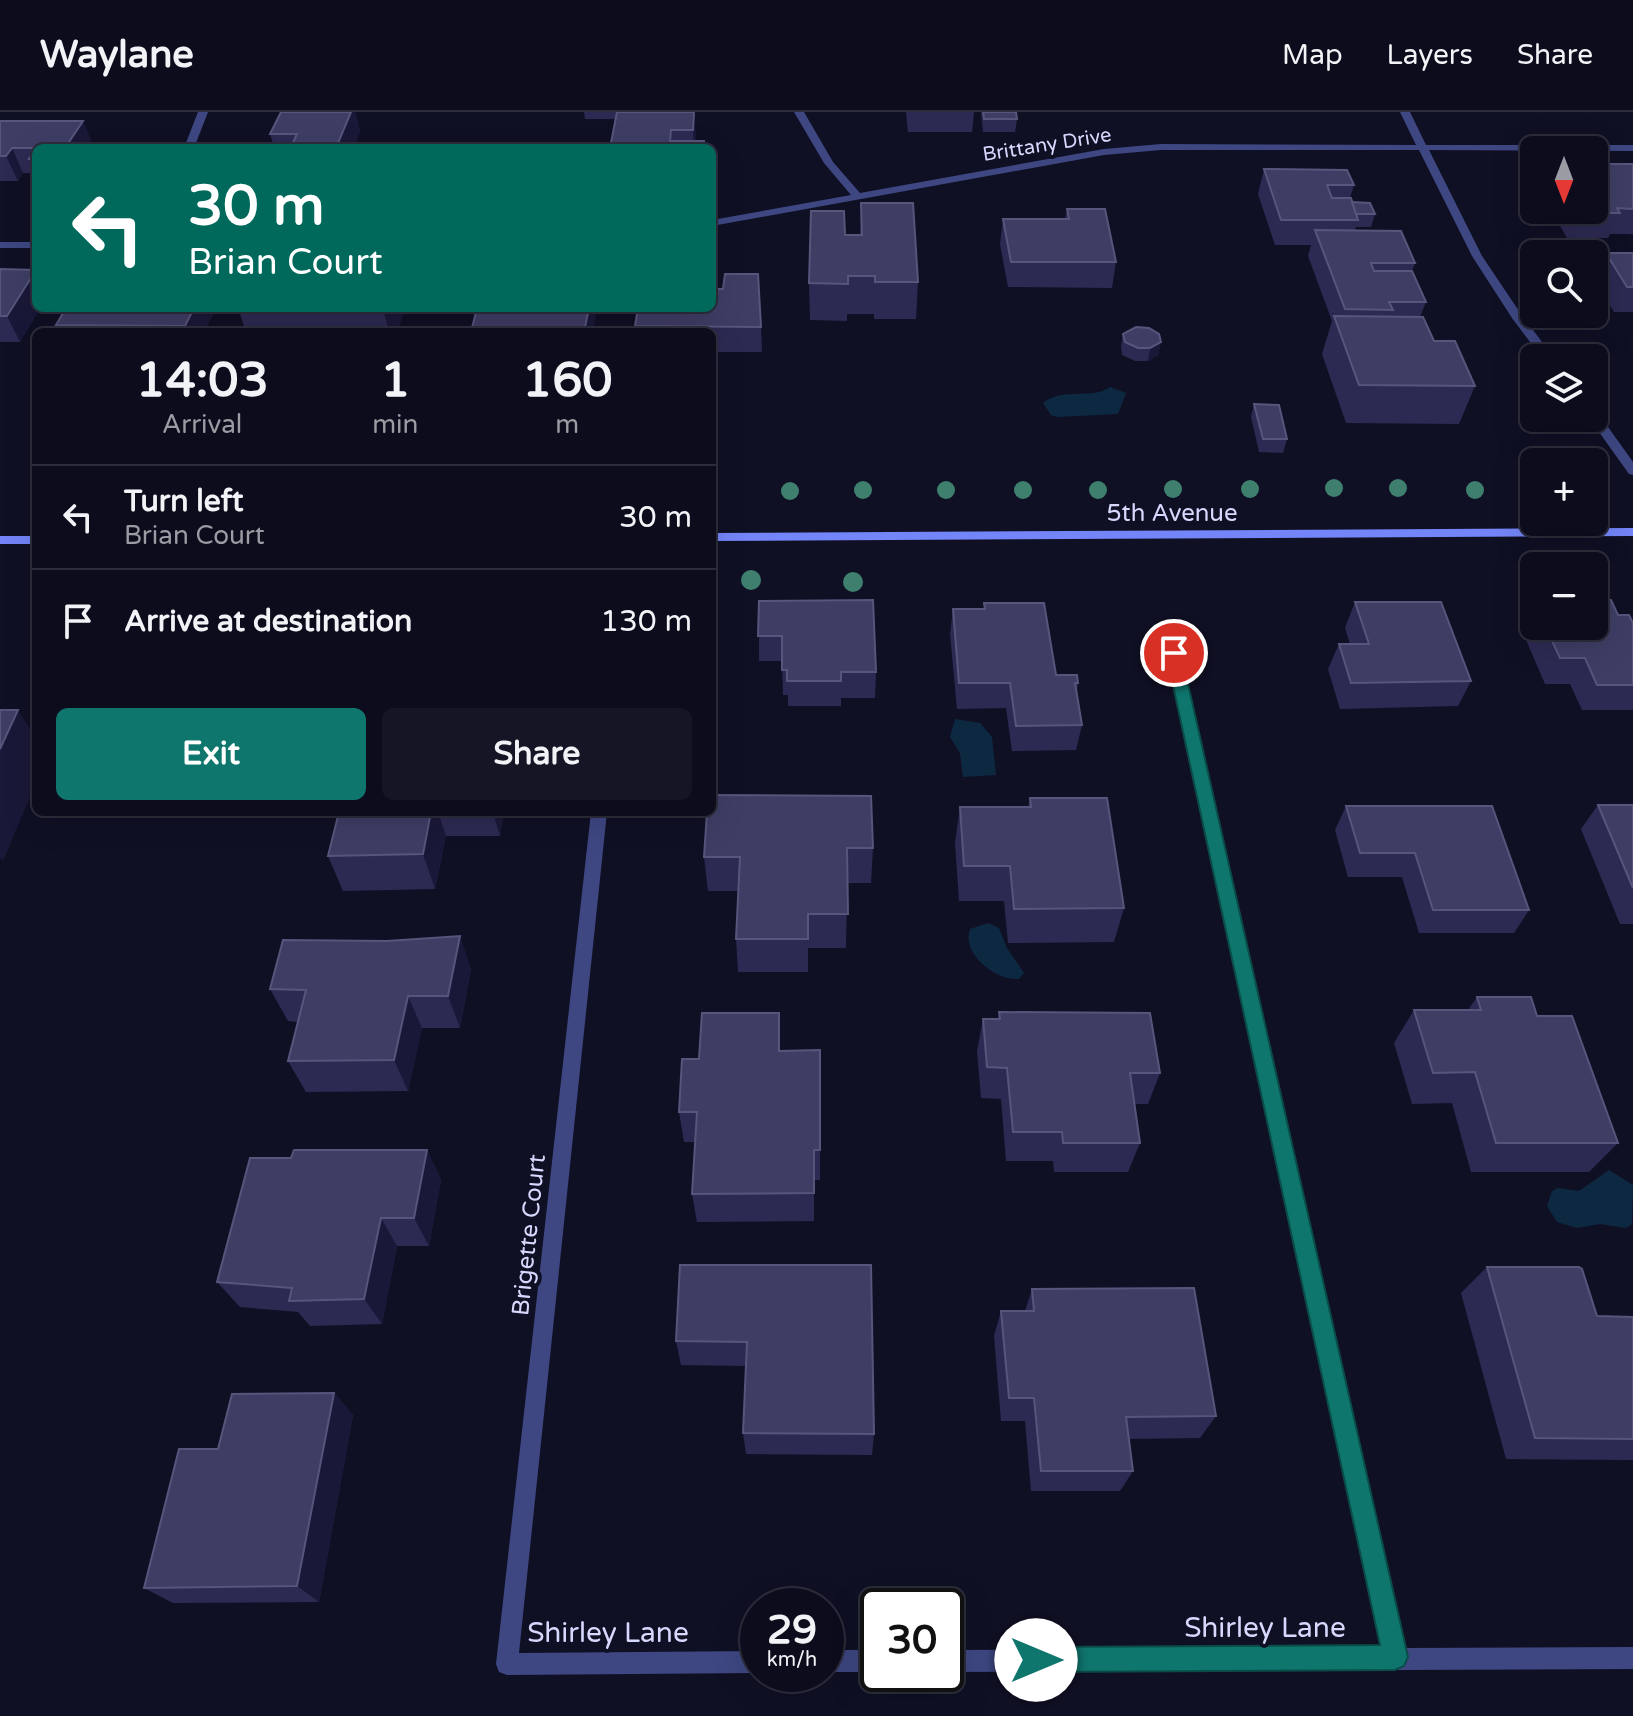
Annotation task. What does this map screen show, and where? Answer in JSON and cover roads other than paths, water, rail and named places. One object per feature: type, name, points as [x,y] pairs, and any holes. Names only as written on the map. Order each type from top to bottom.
[{"type":"main road","name":"5th Avenue","points":[[716,537],[1633,532]]},
{"type":"main road","points":[[0,540],[32,540]]},
{"type":"street","points":[[191,144],[203,112]]},
{"type":"street","points":[[799,112],[829,163],[857,196]]},
{"type":"street","points":[[1405,112],[1477,256],[1537,344]]},
{"type":"street","name":"Brittany Drive","points":[[716,222],[1104,152],[1161,147],[1633,148]]},
{"type":"street","points":[[0,245],[32,245]]},
{"type":"street","points":[[1605,432],[1633,471]]},
{"type":"street","points":[[1174,653],[1395,1657]]},
{"type":"street","name":"Brigette Court","points":[[507,1664],[599,816]]},
{"type":"street","name":"Shirley Lane","points":[[964,1661],[1633,1658]]},
{"type":"street","name":"Shirley Lane","points":[[507,1664],[740,1662]]},
{"type":"water","points":[[1110,387],[1126,393],[1118,414],[1057,417],[1051,415],[1043,403],[1059,396],[1095,393]]},
{"type":"water","points":[[955,719],[980,723],[992,737],[996,775],[963,777],[960,753],[950,737]]},
{"type":"water","points":[[988,923],[999,928],[1007,948],[1024,973],[1019,979],[1000,976],[975,956],[969,938],[970,929]]},
{"type":"water","points":[[1609,1170],[1633,1185],[1632,1224],[1626,1228],[1600,1224],[1577,1228],[1557,1222],[1547,1206],[1552,1191],[1558,1188],[1579,1191]]}]
